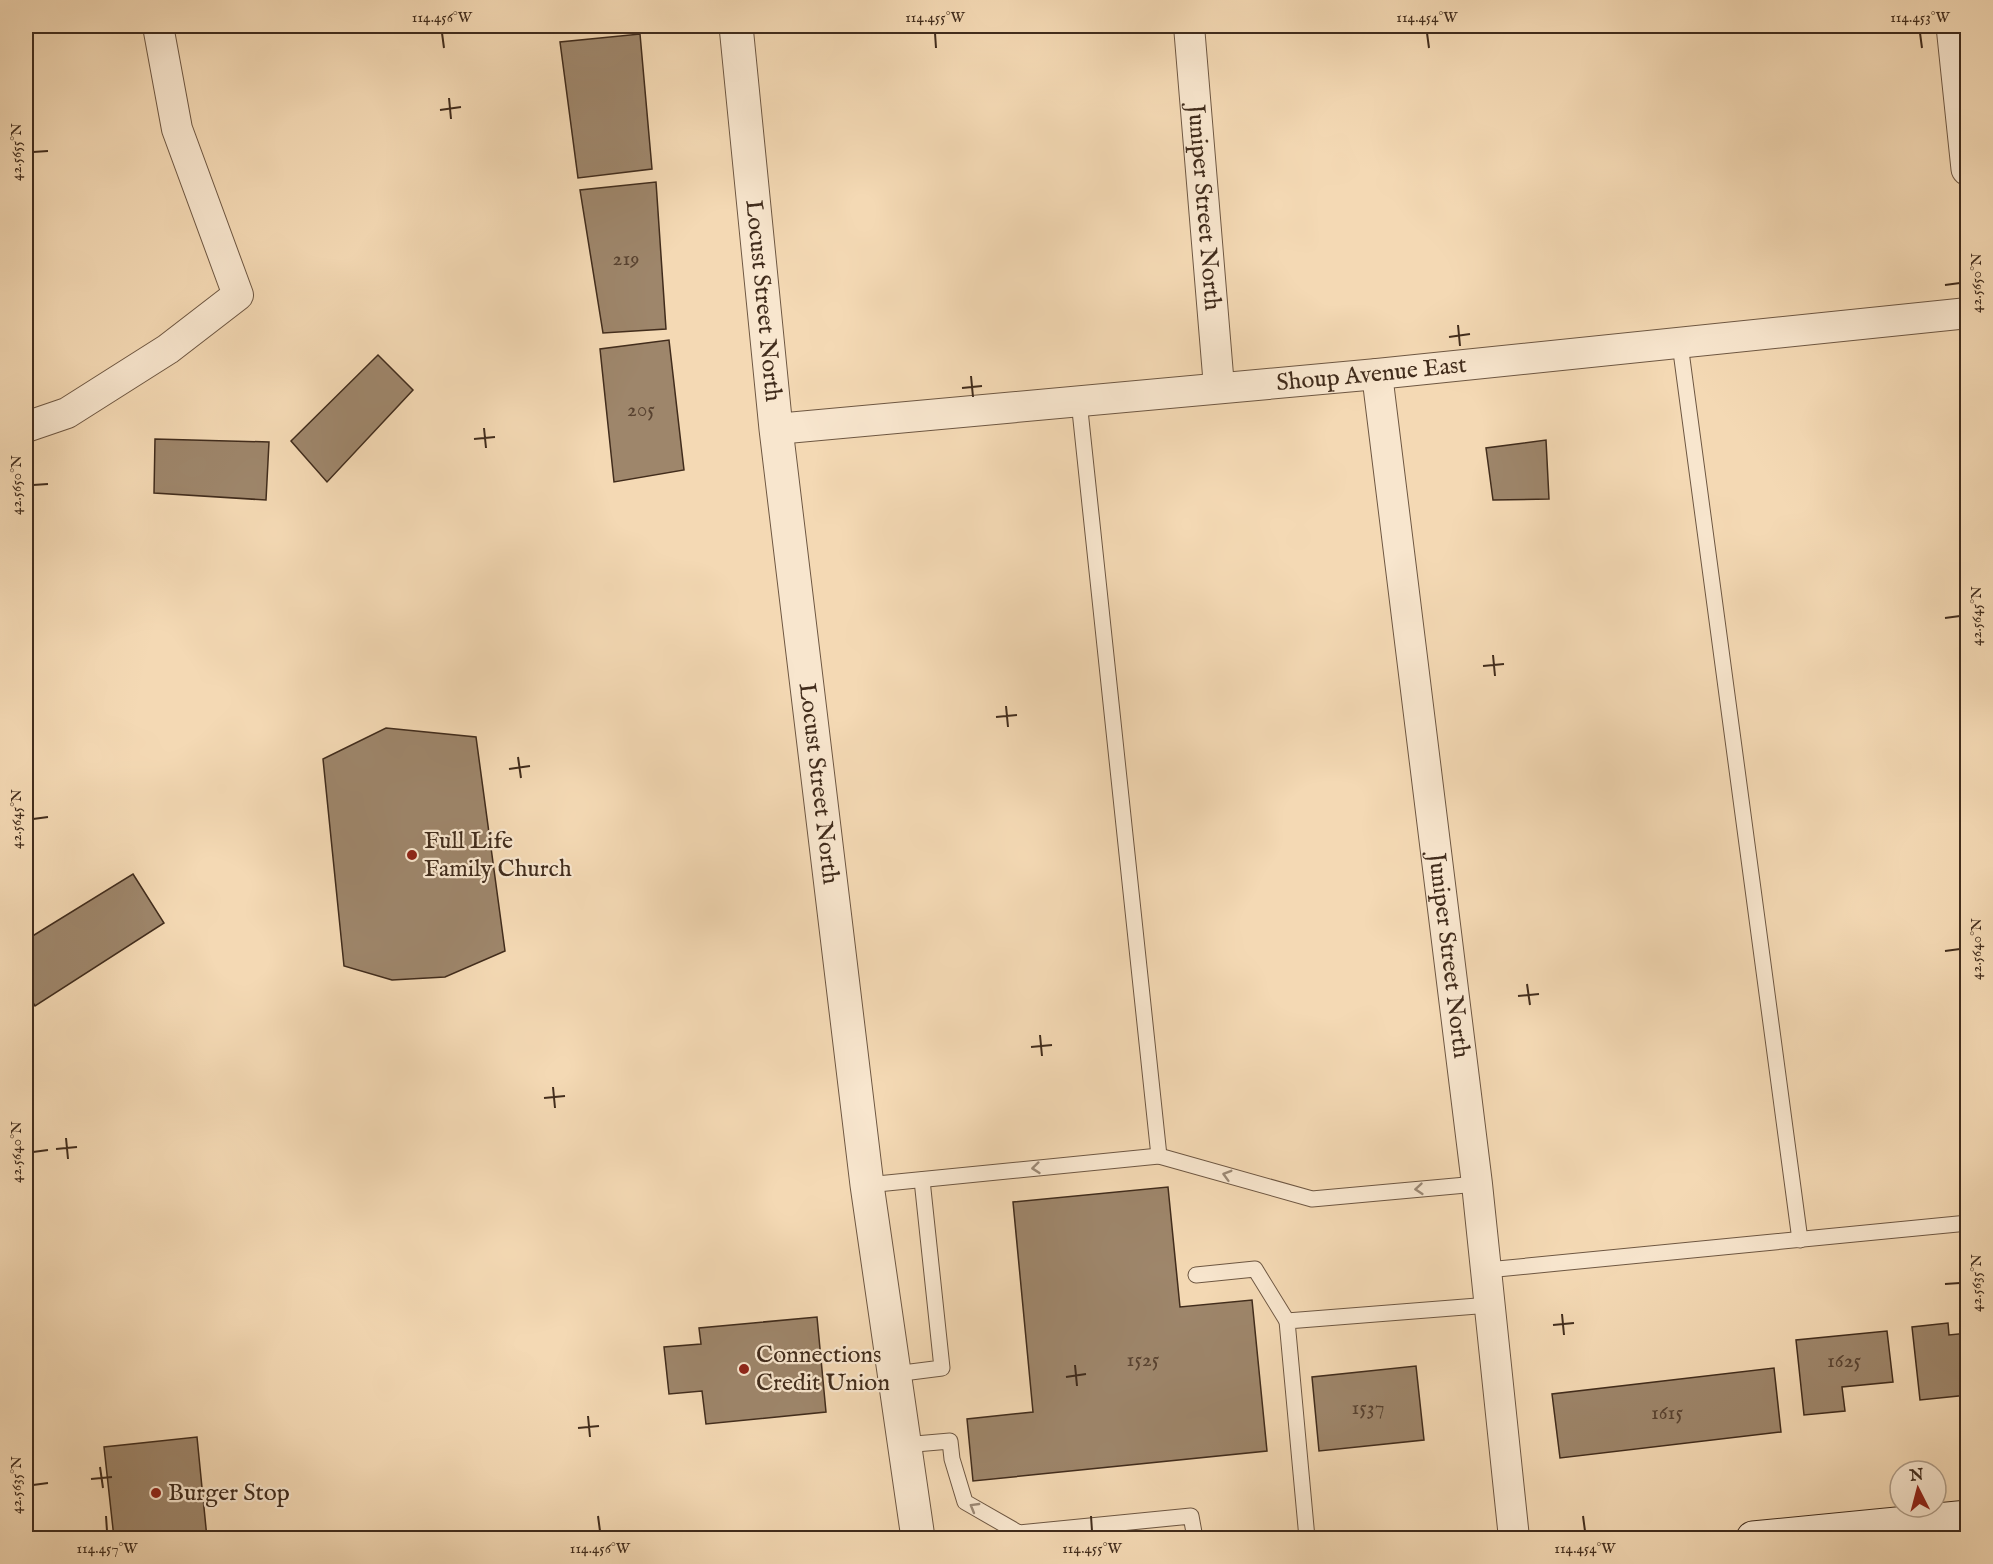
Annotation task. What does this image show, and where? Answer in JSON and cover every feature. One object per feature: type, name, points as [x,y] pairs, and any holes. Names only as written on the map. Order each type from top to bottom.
[{"type":"street","points":[[26,427],[68,413],[143,365],[238,295],[177,129],[158,26]]},
{"type":"street","name":"Locust Street North","points":[[736,26],[776,429],[867,1185],[918,1539]]},
{"type":"street","name":"Juniper Street North","points":[[1189,26],[1219,387]]},
{"type":"street","points":[[1953,26],[1968,169]]},
{"type":"street","name":"Shoup Avenue East","points":[[776,429],[1377,374],[1968,313]]},
{"type":"street","name":"Juniper Street North","points":[[1377,374],[1477,1184],[1514,1539]]},
{"type":"street","points":[[1753,1539],[1968,1517]]},
{"type":"lane","points":[[1680,344],[1800,1240]]},
{"type":"lane","points":[[1080,401],[1159,1156]]},
{"type":"lane","points":[[867,1185],[1159,1156],[1312,1199],[1477,1184]]},
{"type":"lane","points":[[894,1374],[942,1368],[922,1180]]},
{"type":"lane","points":[[1487,1270],[1968,1223]]},
{"type":"lane","points":[[1196,1275],[1255,1269],[1287,1321],[1308,1539]]},
{"type":"lane","points":[[1287,1321],[1490,1305]]},
{"type":"lane","points":[[904,1445],[950,1441],[952,1459],[965,1502],[1019,1533],[1191,1516],[1194,1539]]},
{"type":"building","points":[[557,26],[627,26],[627,27],[557,32]]},
{"type":"building","points":[[640,34],[652,169],[578,178],[560,42]]},
{"type":"building","points":[[656,182],[666,329],[603,333],[580,190]]},
{"type":"building","points":[[669,340],[684,470],[614,482],[600,349]]},
{"type":"building","points":[[378,355],[413,390],[327,482],[291,441]]},
{"type":"building","points":[[155,439],[269,442],[266,500],[154,493]]},
{"type":"building","points":[[1546,440],[1549,499],[1493,500],[1486,448]]},
{"type":"building","name":"Full Life Family Church","points":[[386,728],[476,737],[505,951],[445,977],[392,980],[344,966],[323,759]]},
{"type":"building","points":[[133,874],[164,923],[35,1006],[26,991],[26,940]]},
{"type":"building","points":[[1168,1187],[1180,1307],[1252,1300],[1267,1451],[973,1481],[967,1419],[1033,1412],[1013,1202]]},
{"type":"building","name":"Connections Credit Union","points":[[817,1317],[826,1412],[706,1424],[702,1391],[669,1394],[664,1347],[701,1344],[699,1328]]},
{"type":"building","points":[[1948,1323],[1949,1335],[1968,1333],[1968,1395],[1920,1400],[1912,1327]]},
{"type":"building","points":[[1887,1331],[1893,1382],[1842,1387],[1845,1411],[1804,1415],[1796,1340]]},
{"type":"building","points":[[1416,1366],[1424,1440],[1319,1451],[1312,1377]]},
{"type":"building","points":[[1774,1368],[1781,1432],[1560,1458],[1552,1394]]},
{"type":"building","name":"Burger Stop","points":[[197,1437],[207,1538],[114,1538],[104,1447]]},
{"type":"place","name":"Full Life Family Church","points":[[412,855]]},
{"type":"place","name":"Connections Credit Union","points":[[744,1369]]},
{"type":"place","name":"Burger Stop","points":[[156,1493]]}]
